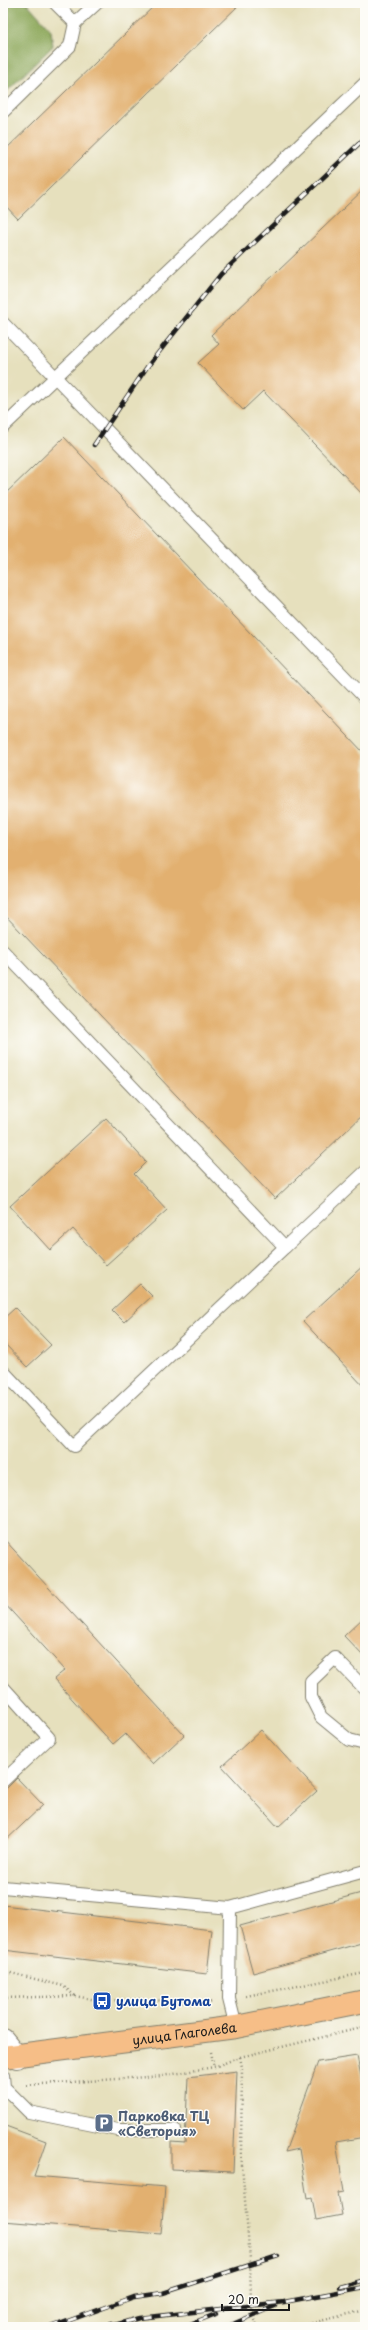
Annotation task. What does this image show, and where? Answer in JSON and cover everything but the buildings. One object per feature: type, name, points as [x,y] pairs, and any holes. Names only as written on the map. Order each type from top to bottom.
[{"type":"main road","name":"улица Глаголева","points":[[10,2057],[236,2027],[365,2001]]},
{"type":"street","points":[[3,2040],[10,2057]]},
{"type":"lane","points":[[55,3],[75,23]]},
{"type":"lane","points":[[3,112],[70,46],[75,23],[97,3]]},
{"type":"lane","points":[[3,427],[365,84]]},
{"type":"lane","points":[[3,323],[54,378],[365,698]]},
{"type":"lane","points":[[3,951],[285,1247]]},
{"type":"lane","points":[[3,1371],[74,1446],[365,1172]]},
{"type":"lane","points":[[365,1689],[335,1658],[311,1681],[311,1697],[321,1716],[349,1740],[365,1744]]},
{"type":"lane","points":[[3,1687],[50,1738],[3,1781]]},
{"type":"lane","points":[[3,1887],[230,1908],[365,1871]]},
{"type":"lane","points":[[230,1908],[229,1999],[236,2027]]},
{"type":"lane","points":[[3,2081],[29,2112],[118,2130],[175,2130]]},
{"type":"path","points":[[3,1971],[63,1986],[75,1996]]},
{"type":"path","points":[[3,1998],[75,1996],[102,2001],[138,1999],[202,2004],[365,1973]]},
{"type":"path","points":[[3,2081],[162,2076],[214,2067],[240,2057],[365,2027]]},
{"type":"path","points":[[240,2057],[242,2067],[241,2153],[250,2259],[251,2305],[256,2327]]},
{"type":"path","points":[[296,2327],[365,2310]]},
{"type":"green space","points":[[8,3],[27,3],[51,30],[53,46],[3,95],[3,8]]},
{"type":"railway","points":[[94,445],[147,367],[221,274],[365,138]]},
{"type":"railway","points":[[51,2327],[134,2297],[163,2293],[278,2256]]},
{"type":"railway","points":[[340,2287],[365,2280]]},
{"type":"railway","points":[[108,2327],[139,2318],[284,2302],[365,2287]]},
{"type":"railway","points":[[226,2327],[275,2306]]},
{"type":"railway","points":[[182,2327],[216,2314]]},
{"type":"railway","points":[[98,2327],[112,2324]]},
{"type":"place","name":"улица Бутома","points":[[102,2001]]},
{"type":"place","name":"Парковка ТЦ «Светория»","points":[[104,2123]]}]
